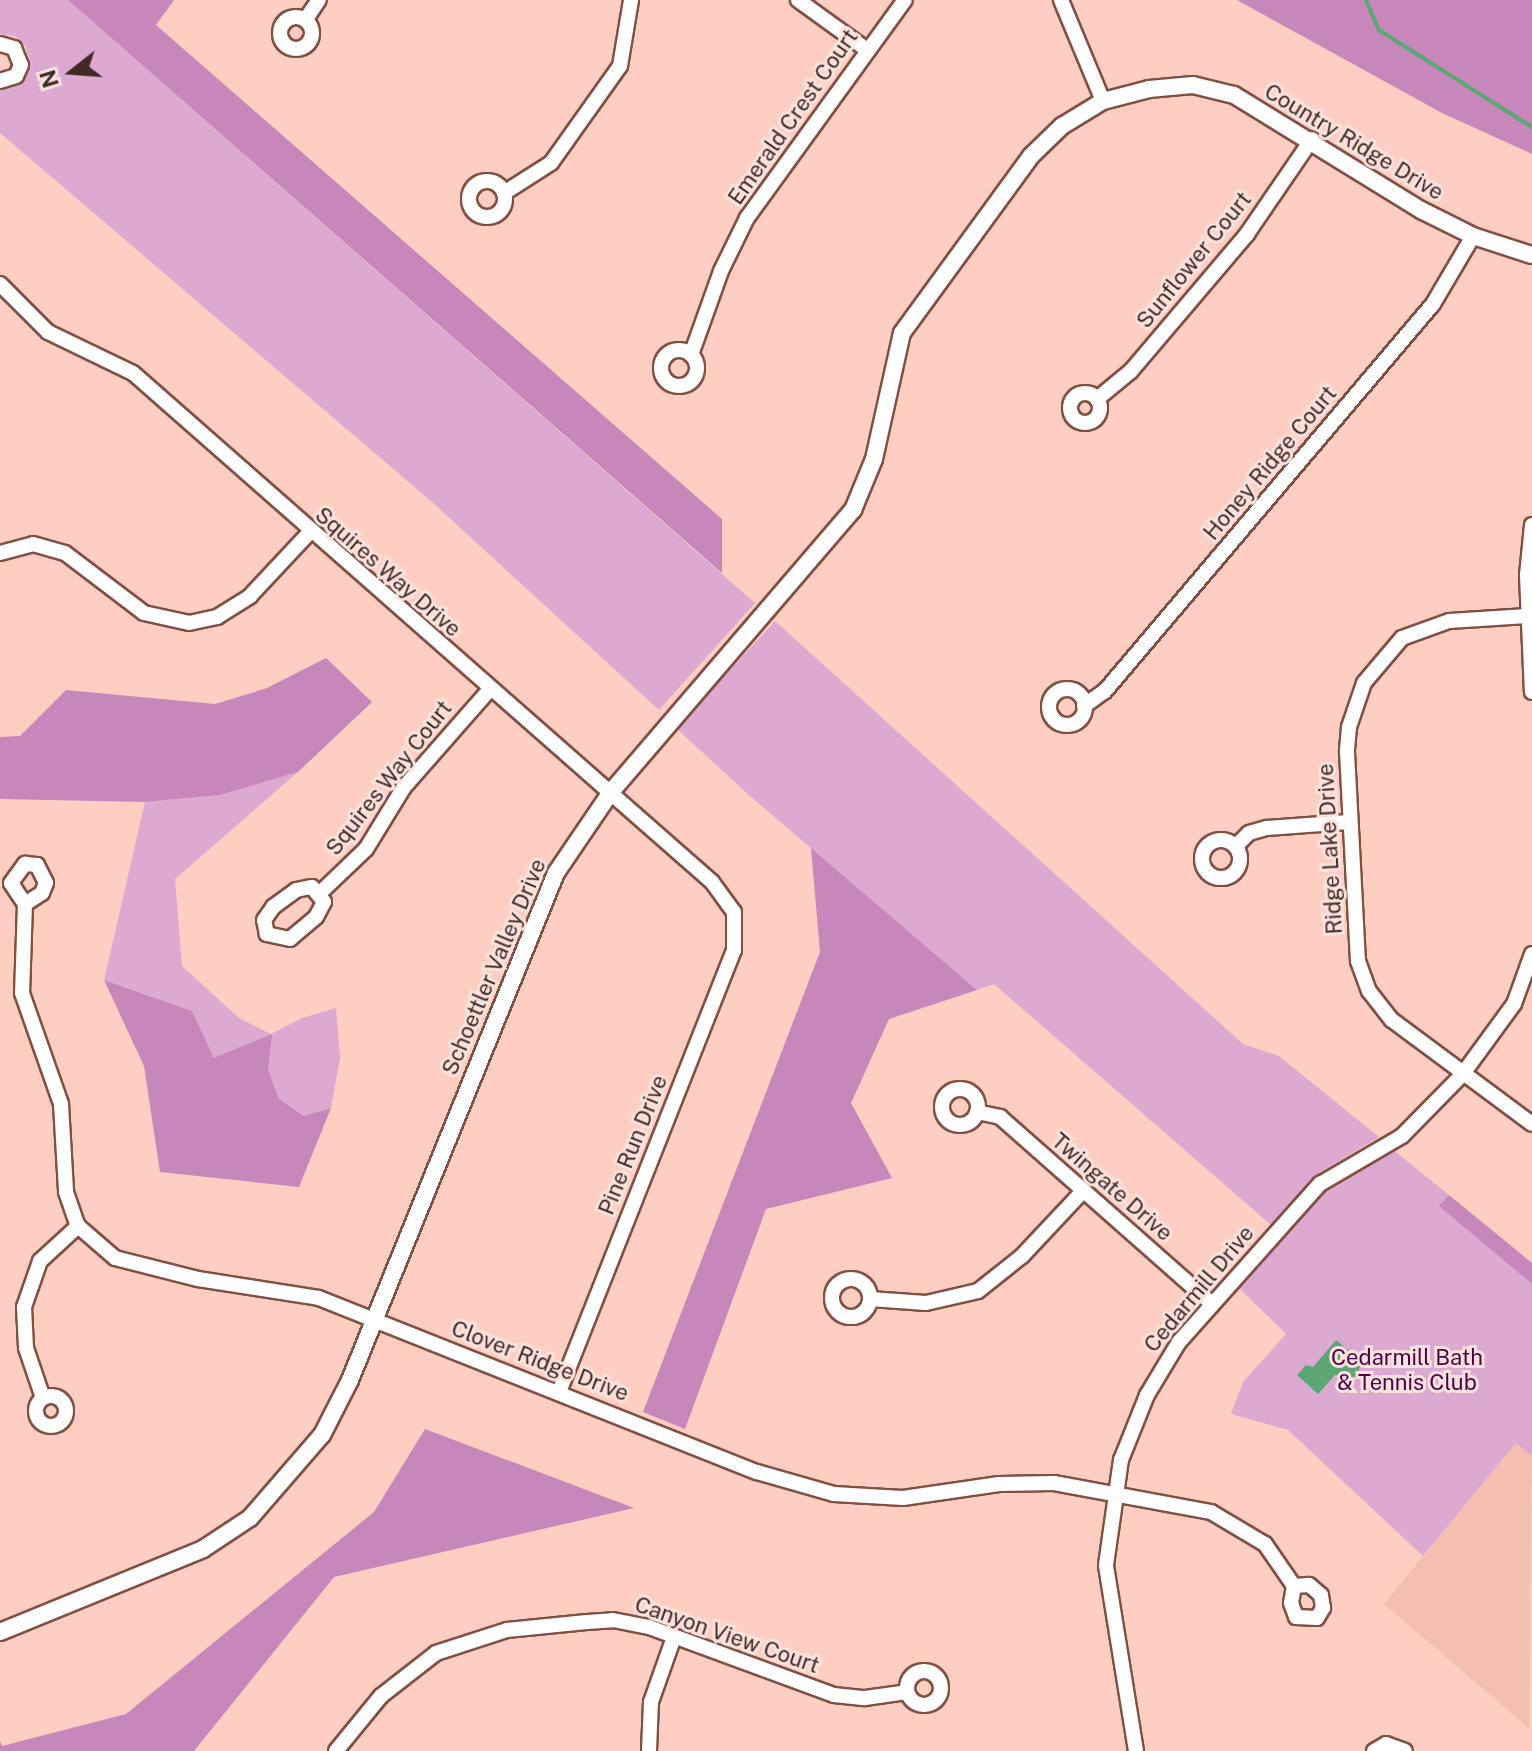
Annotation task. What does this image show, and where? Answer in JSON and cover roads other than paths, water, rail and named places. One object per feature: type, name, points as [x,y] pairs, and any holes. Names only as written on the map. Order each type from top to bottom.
[{"type":"street","points":[[306,19],[319,0]]},
{"type":"street","points":[[504,193],[551,163],[620,66],[631,0]]},
{"type":"street","points":[[798,0],[867,50]]},
{"type":"street","name":"Emerald Crest Court","points":[[691,355],[721,271],[747,218],[905,0]]},
{"type":"street","points":[[1061,0],[1103,101]]},
{"type":"street","points":[[0,44],[14,48],[21,65],[16,76],[0,81]]},
{"type":"street","name":"Country Ridge Drive","points":[[1103,101],[1193,85],[1234,95],[1312,139],[1421,210],[1473,236],[1532,255]]},
{"type":"street","name":"Schoettler Valley Drive","points":[[0,1632],[203,1549],[250,1518],[322,1435],[374,1320],[535,914],[574,842],[611,792],[835,535],[867,483],[895,349],[915,311],[1031,156],[1062,126],[1103,101]]},
{"type":"street","name":"Sunflower Court","points":[[1097,399],[1131,371],[1247,234],[1312,139]]},
{"type":"street","name":"Honey Ridge Court","points":[[1084,706],[1105,691],[1433,304],[1473,236]]},
{"type":"street","name":"Squires Way Drive","points":[[0,284],[48,332],[133,373],[309,533],[712,882],[734,912]]},
{"type":"street","points":[[1532,525],[1527,616],[1532,692]]},
{"type":"street","points":[[0,553],[33,544],[65,553],[144,613],[189,623],[217,617],[250,596],[309,533]]},
{"type":"street","name":"Ridge Lake Drive","points":[[1527,616],[1430,624],[1388,650],[1364,683],[1349,727],[1349,822],[1358,961],[1369,991],[1392,1020],[1462,1075],[1532,1124]]},
{"type":"street","name":"Squires Way Court","points":[[321,892],[366,849],[404,787],[490,689]]},
{"type":"street","points":[[1236,846],[1249,833],[1267,828],[1349,822]]},
{"type":"street","points":[[25,904],[22,993],[61,1104],[66,1192],[78,1226],[40,1261],[24,1307],[26,1348],[43,1398]]},
{"type":"street","name":"Pine Run Drive","points":[[559,1392],[734,950],[734,912]]},
{"type":"street","name":"Cedarmill Drive","points":[[1136,1751],[1106,1565],[1121,1460],[1147,1395],[1160,1369],[1212,1304],[1320,1184],[1402,1136],[1462,1075],[1514,1004],[1532,954]]},
{"type":"street","name":"Twingate Drive","points":[[977,1112],[1000,1117],[1212,1304]]},
{"type":"street","points":[[870,1299],[926,1303],[978,1291],[1022,1256],[1083,1191]]},
{"type":"street","name":"Clover Ridge Drive","points":[[78,1226],[115,1258],[198,1279],[306,1295],[757,1472],[834,1494],[903,1498],[1029,1481],[1116,1491],[1233,1520],[1265,1544],[1294,1586]]},
{"type":"street","name":"Canyon View Court","points":[[336,1751],[401,1677],[455,1645],[507,1630],[613,1620],[674,1637],[834,1695],[865,1698],[907,1692]]},
{"type":"street","points":[[649,1751],[651,1702],[674,1637]]},
{"type":"street","points":[[1374,1751],[1386,1744],[1405,1751]]},
{"type":"waterway","points":[[1366,0],[1379,30],[1532,127]]},
{"type":"park label","name":"Cedarmill Bath & Tennis Club","points":[[1407,1370]]}]
